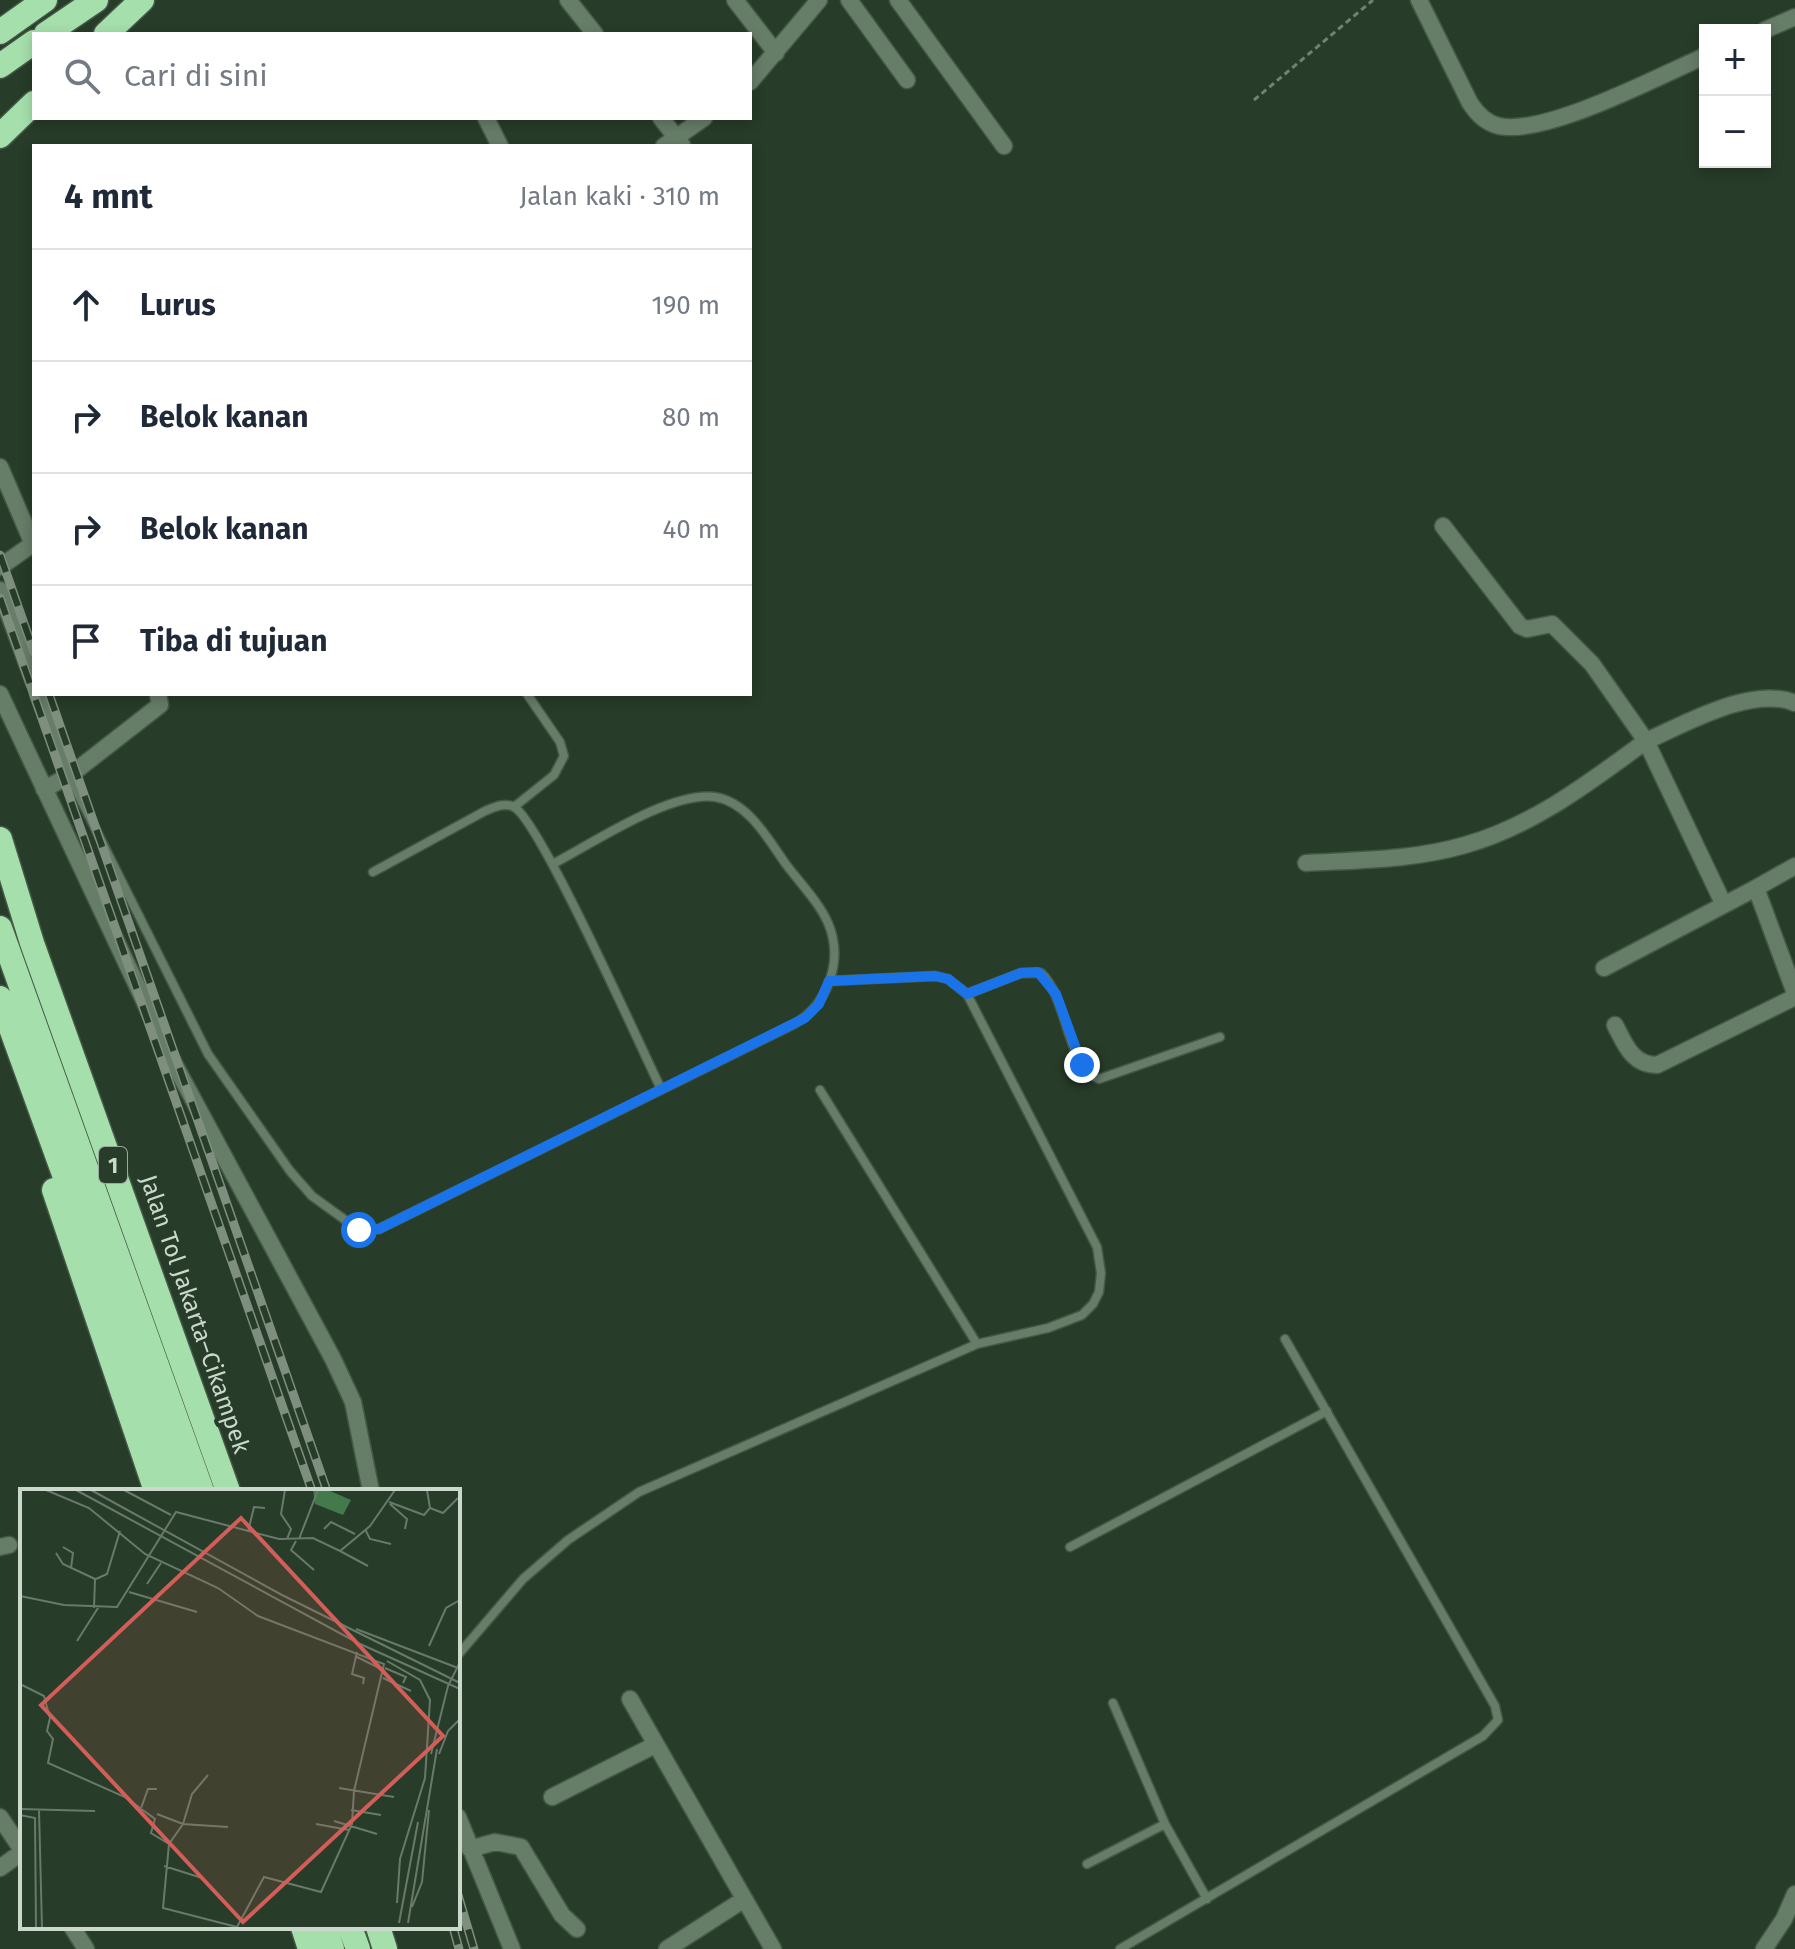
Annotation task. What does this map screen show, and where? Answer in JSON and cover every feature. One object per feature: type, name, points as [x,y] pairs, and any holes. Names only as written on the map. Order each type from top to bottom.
[{"type":"highway","points":[[0,32],[45,0]]},
{"type":"highway","points":[[49,32],[96,0]]},
{"type":"highway","points":[[108,32],[142,0]]},
{"type":"highway","points":[[0,66],[32,43]]},
{"type":"highway","points":[[0,136],[32,105]]},
{"type":"highway","name":"Jalan Tol Jakarta–Cikampek","points":[[0,839],[32,943],[227,1489]]},
{"type":"highway","name":"1","points":[[0,928],[201,1489]]},
{"type":"highway","name":"1","points":[[0,998],[178,1489]]},
{"type":"highway","points":[[0,1042],[32,1123],[155,1489]]},
{"type":"highway","points":[[304,1929],[310,1949]]},
{"type":"highway","points":[[326,1929],[332,1949]]},
{"type":"highway","points":[[351,1929],[358,1949]]},
{"type":"highway","points":[[379,1929],[385,1949]]},
{"type":"street","points":[[568,0],[593,32]]},
{"type":"street","points":[[735,0],[776,53]]},
{"type":"street","points":[[752,80],[819,0]]},
{"type":"street","points":[[849,0],[907,80]]},
{"type":"street","points":[[898,0],[1004,146]]},
{"type":"street","points":[[1419,0],[1470,103],[1480,116],[1499,126],[1537,122],[1584,109],[1699,59]]},
{"type":"street","points":[[1771,27],[1795,17]]},
{"type":"street","points":[[487,120],[499,144]]},
{"type":"street","points":[[662,120],[674,143],[702,120]]},
{"type":"street","points":[[0,467],[32,539]]},
{"type":"street","points":[[1443,526],[1520,626],[1527,629],[1552,624],[1579,649],[1646,741],[1724,905]]},
{"type":"street","points":[[0,567],[32,544]]},
{"type":"street","points":[[0,590],[32,677]]},
{"type":"street","points":[[0,694],[171,1058],[333,1359],[353,1402],[371,1489]]},
{"type":"street","points":[[39,696],[69,776]]},
{"type":"street","points":[[44,789],[69,776],[160,705],[158,696]]},
{"type":"street","points":[[1306,863],[1408,855],[1467,845],[1559,803],[1646,741],[1721,708],[1771,698],[1795,703]]},
{"type":"street","points":[[1604,968],[1795,866]]},
{"type":"street","points":[[1615,1025],[1635,1058],[1644,1064],[1657,1065],[1795,995],[1756,888]]},
{"type":"street","points":[[630,1699],[773,1949]]},
{"type":"street","points":[[552,1797],[655,1745]]},
{"type":"street","points":[[0,1817],[20,1848]]},
{"type":"street","points":[[460,1822],[512,1949]]},
{"type":"street","points":[[470,1849],[495,1842],[521,1847],[562,1915],[577,1929]]},
{"type":"street","points":[[0,1868],[20,1853]]},
{"type":"street","points":[[1764,1949],[1795,1894]]},
{"type":"street","points":[[667,1949],[743,1900]]},
{"type":"street","points":[[73,1929],[86,1949]]},
{"type":"lane","points":[[514,807],[554,775],[564,756],[560,742],[528,696]]},
{"type":"lane","points":[[69,776],[208,1054],[290,1171],[312,1196],[359,1230],[379,1229],[805,1018],[819,1004],[829,981],[833,952],[827,921],[760,828],[725,800],[703,797],[670,804],[553,864]]},
{"type":"lane","points":[[373,872],[485,811],[499,805],[514,807],[524,816],[553,864],[661,1089]]},
{"type":"lane","points":[[967,994],[1021,973],[1041,973],[1056,994],[1084,1069],[1099,1079],[1220,1037]]},
{"type":"lane","points":[[460,1653],[523,1579],[568,1540],[639,1492],[977,1344],[1048,1328],[1082,1315],[1096,1297],[1101,1273],[1097,1247],[967,994],[948,979],[935,976],[829,981]]},
{"type":"lane","points":[[820,1090],[977,1344]]},
{"type":"lane","points":[[1120,1949],[1483,1736],[1498,1720],[1495,1706],[1285,1339]]},
{"type":"lane","points":[[1070,1547],[1327,1411]]},
{"type":"lane","points":[[1113,1703],[1165,1824],[1207,1899]]},
{"type":"lane","points":[[1087,1864],[1165,1824]]},
{"type":"path","points":[[1254,100],[1373,0]]},
{"type":"railway","points":[[0,555],[32,646]]},
{"type":"railway","points":[[0,598],[32,690]]},
{"type":"railway","points":[[34,696],[311,1489]]},
{"type":"railway","points":[[50,696],[326,1489]]},
{"type":"railway","points":[[460,1902],[474,1949]]},
{"type":"railway","points":[[454,1929],[459,1949]]},
{"type":"route","points":[[359,1230],[379,1229],[805,1018],[824,997],[829,981],[935,976],[948,979],[967,994],[1021,973],[1038,972],[1056,994],[1082,1065]]}]
